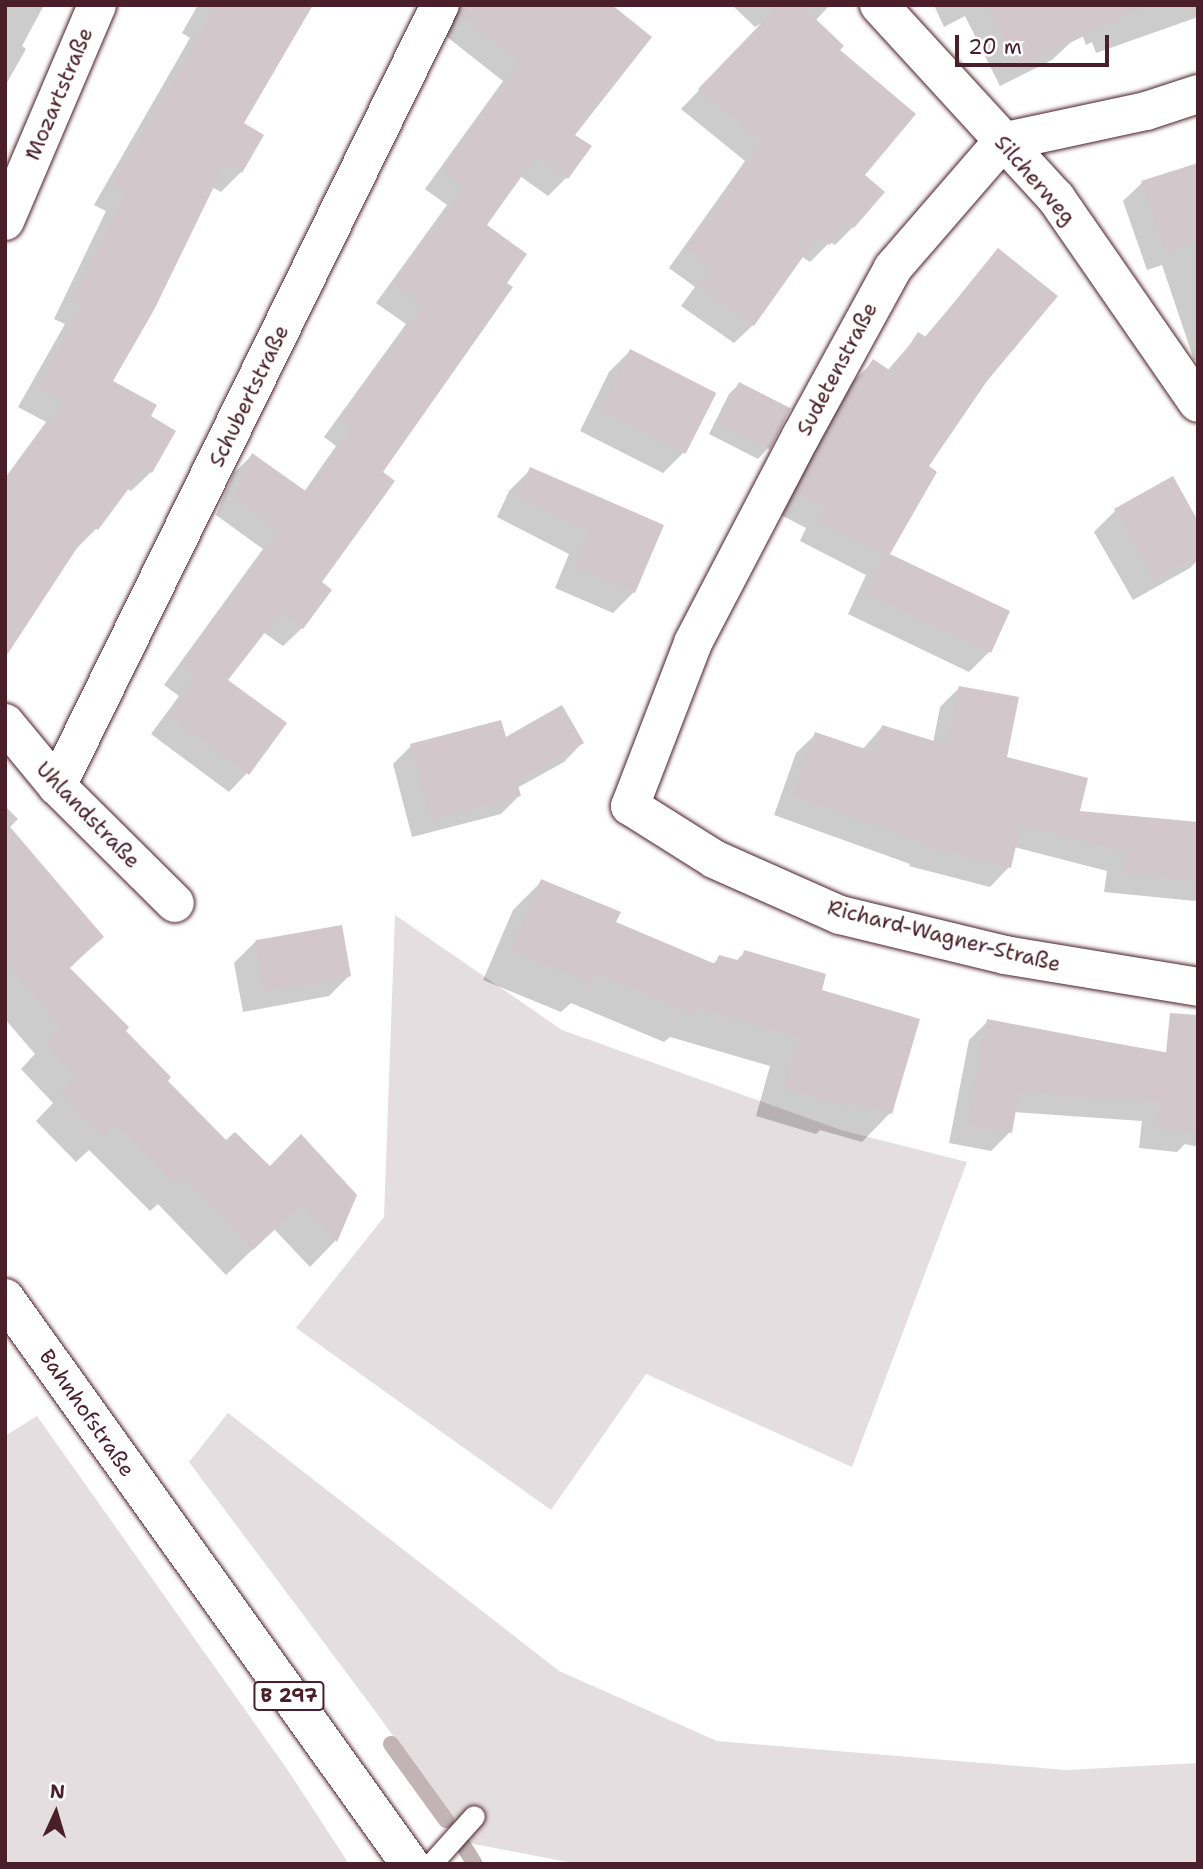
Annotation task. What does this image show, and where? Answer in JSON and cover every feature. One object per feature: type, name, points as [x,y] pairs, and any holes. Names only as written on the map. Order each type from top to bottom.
[{"type":"street","name":"Mozartstraße","points":[[5,221],[97,5]]},
{"type":"street","name":"Schubertstraße","points":[[57,786],[440,5]]},
{"type":"street","name":"Silcherweg","points":[[879,5],[1056,198],[1198,403]]},
{"type":"street","points":[[1002,142],[1146,111],[1198,94]]},
{"type":"street","name":"Sudetenstraße","points":[[630,806],[693,643],[877,294],[893,268],[1002,142]]},
{"type":"street","name":"Uhlandstraße","points":[[5,723],[57,786],[175,903]]},
{"type":"street","name":"Richard-Wagner-Straße","points":[[630,806],[714,859],[840,915],[1005,955],[1198,987]]},
{"type":"street","name":"Bahnhofstraße","points":[[5,1298],[410,1864]]},
{"type":"lane","points":[[431,1864],[474,1816]]},
{"type":"shaded area","points":[[395,915],[562,1030],[841,1130],[967,1162],[852,1467],[646,1374],[551,1510],[296,1328],[384,1217]]},
{"type":"shaded area","points":[[228,1413],[559,1671],[717,1741],[1066,1770],[1198,1763],[1198,1864],[578,1864],[469,1843],[381,1719],[189,1462]]},
{"type":"shaded area","points":[[37,1416],[287,1769],[349,1864],[5,1864],[5,1436]]},
{"type":"building","points":[[216,5],[313,5],[244,123],[264,135],[242,173],[225,164],[154,310],[113,381],[157,405],[151,416],[176,431],[152,473],[144,468],[98,530],[92,525],[5,658],[5,482],[64,402],[37,387],[83,304],[72,299],[125,191],[112,185]]},
{"type":"building","points":[[462,5],[612,5],[652,37],[575,135],[592,146],[568,179],[536,156],[487,225],[527,254],[507,283],[513,287],[383,472],[395,481],[322,582],[332,590],[303,629],[280,613],[228,680],[287,723],[249,775],[168,715],[196,677],[181,665],[279,530],[233,496],[252,453],[307,492],[353,427],[341,418],[423,305],[393,284],[464,186],[442,170],[520,62],[460,15]]},
{"type":"building","points":[[779,5],[801,5],[844,46],[840,50],[916,114],[865,175],[885,192],[854,228],[846,222],[830,245],[817,237],[754,326],[698,287],[712,268],[686,249],[762,142],[698,89]]},
{"type":"building","points":[[987,5],[1148,5],[1018,68]]},
{"type":"building","points":[[1198,163],[1198,242],[1165,253],[1141,181]]},
{"type":"building","points":[[998,248],[1058,296],[987,381],[929,466],[937,472],[890,554],[1010,611],[991,653],[867,594],[885,555],[818,521],[825,508],[797,494],[847,398],[873,359],[892,372],[918,332],[926,337]]},
{"type":"building","points":[[630,349],[716,393],[686,454],[599,410]]},
{"type":"building","points":[[739,382],[791,408],[770,449],[718,423]]},
{"type":"building","points":[[530,467],[664,525],[635,593],[575,567],[589,533],[517,496]]},
{"type":"building","points":[[1173,476],[1198,521],[1198,556],[1154,580],[1114,509]]},
{"type":"building","points":[[959,686],[1019,697],[1007,757],[1088,778],[1080,811],[1198,822],[1198,881],[1123,873],[1125,852],[1021,824],[1011,868],[928,847],[928,844],[792,796],[815,732],[874,752],[882,725],[947,745]]},
{"type":"building","points":[[562,705],[584,743],[517,782],[521,796],[431,820],[410,744],[501,720],[506,737]]},
{"type":"building","points":[[5,821],[104,937],[69,967],[129,1027],[126,1031],[171,1077],[168,1081],[226,1140],[235,1132],[270,1166],[301,1134],[357,1195],[337,1242],[301,1205],[253,1250],[185,1179],[177,1187],[116,1125],[103,1138],[60,1094],[78,1077],[45,1042],[61,1028],[5,962]]},
{"type":"building","points":[[541,879],[621,912],[616,922],[715,964],[719,955],[741,961],[744,950],[826,974],[822,990],[920,1019],[892,1114],[848,1102],[847,1106],[783,1088],[798,1037],[697,1008],[694,1014],[596,973],[591,984],[511,951]]},
{"type":"building","points":[[342,925],[351,976],[264,991],[255,940]]},
{"type":"building","points":[[1170,1013],[1198,1015],[1198,1134],[1157,1129],[1160,1102],[1019,1092],[1012,1133],[967,1125],[987,1019],[1166,1053]]},
{"type":"waterway","points":[[391,1744],[446,1820]]},
{"type":"waterway","points":[[463,1845],[475,1864]]}]
